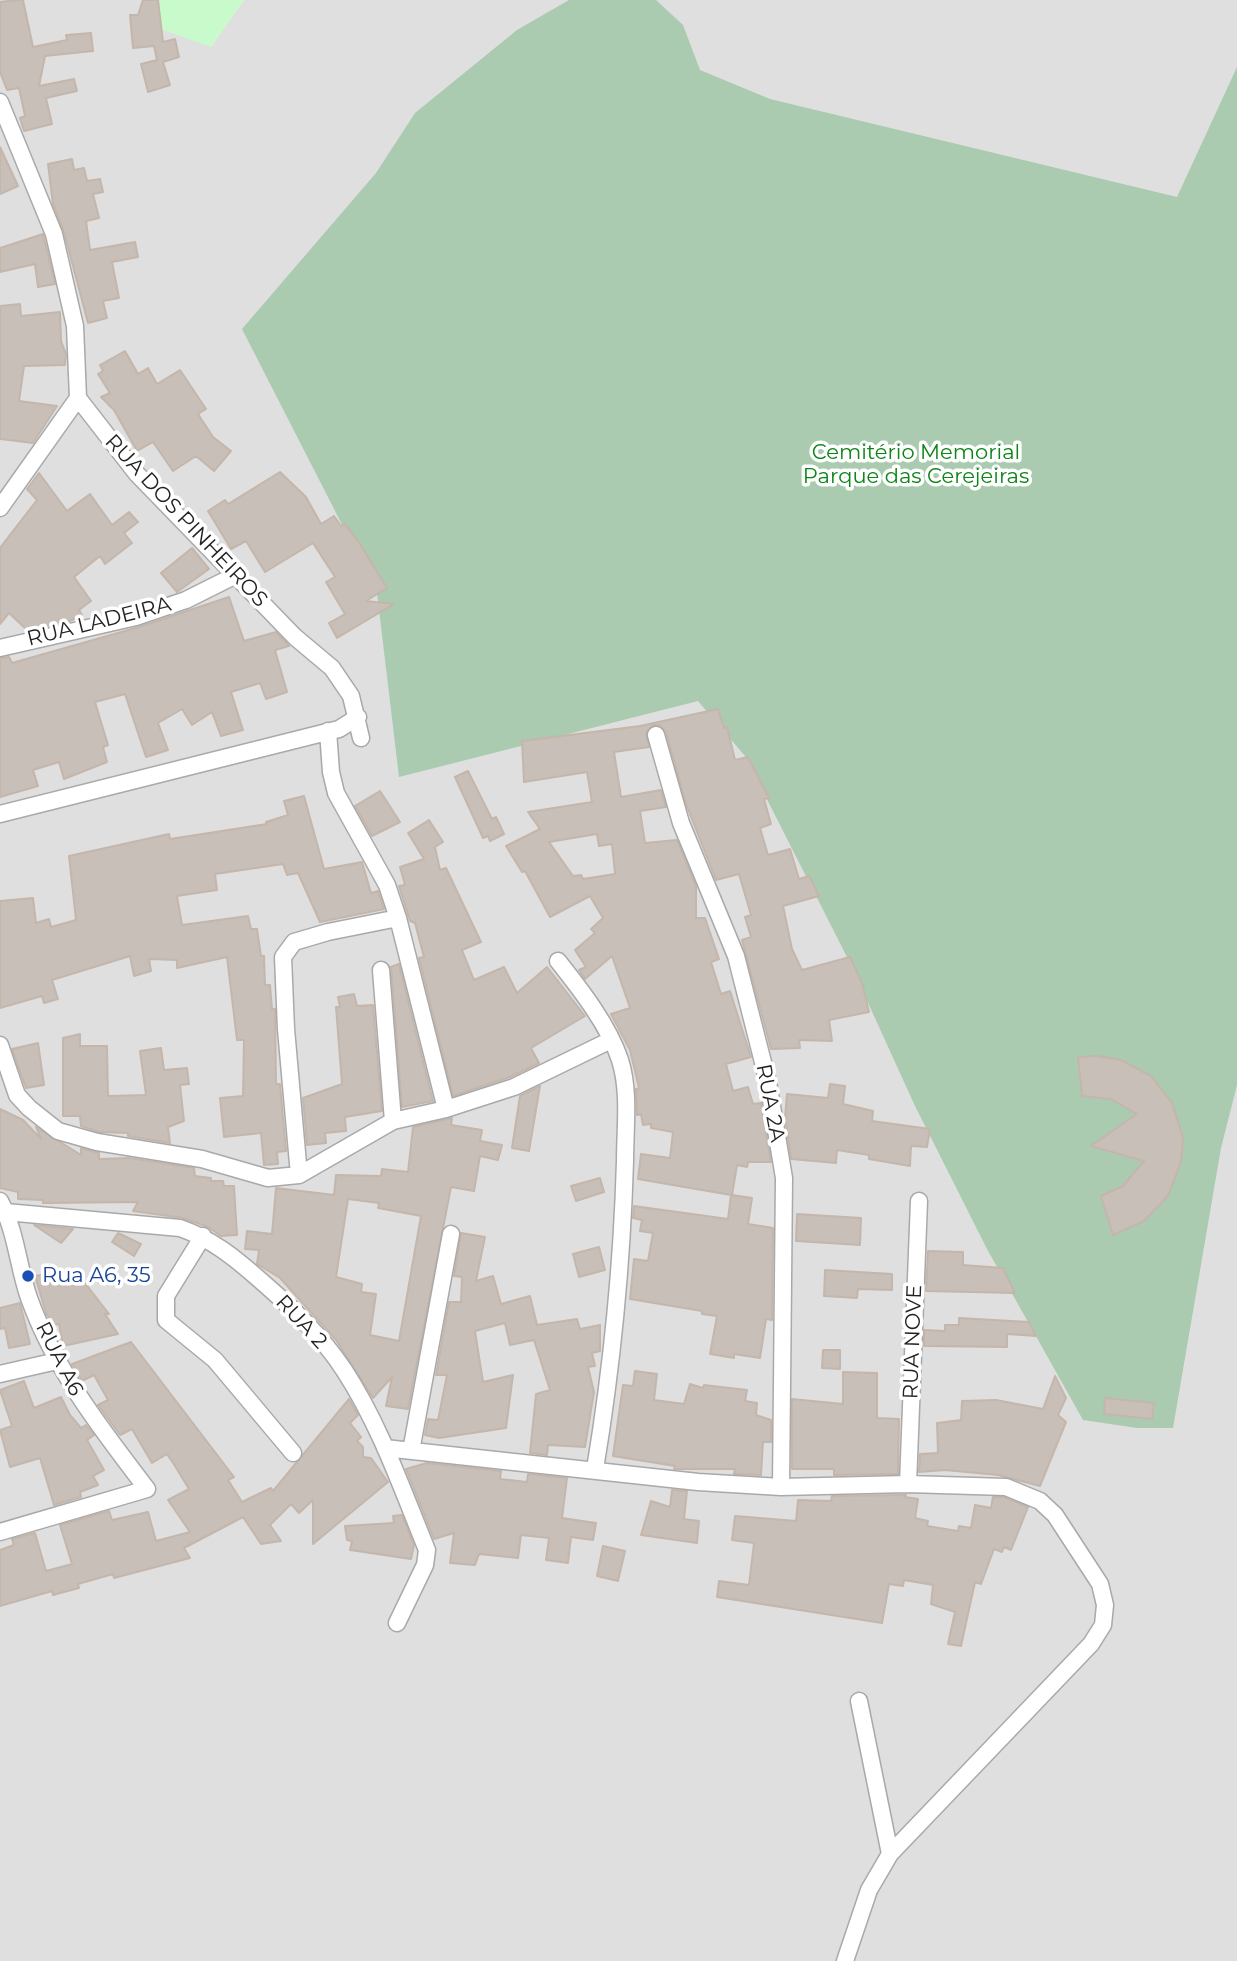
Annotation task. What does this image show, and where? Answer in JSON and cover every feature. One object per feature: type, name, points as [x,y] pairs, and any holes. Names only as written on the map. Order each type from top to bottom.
[{"type":"street","points":[[0,102],[54,234],[75,326],[78,398],[0,508]]},
{"type":"street","name":"RUA DOS PINHEIROS","points":[[78,398],[137,474],[295,637],[332,668],[351,696],[361,738],[334,730]]},
{"type":"street","name":"RUA LADEIRA","points":[[0,648],[136,617],[186,600],[234,576]]},
{"type":"street","points":[[0,814],[334,730],[358,717]]},
{"type":"street","points":[[334,730],[331,772],[337,793],[387,886],[398,918],[446,1109]]},
{"type":"street","name":"RUA 2A","points":[[656,735],[681,823],[736,956],[768,1082],[784,1178],[781,1488]]},
{"type":"street","points":[[299,1175],[286,1029],[284,957],[294,942],[398,918]]},
{"type":"street","points":[[558,961],[611,1040],[620,1060],[625,1091],[623,1218],[611,1367],[594,1469]]},
{"type":"street","points":[[381,970],[393,1121]]},
{"type":"street","points":[[0,1045],[17,1095],[58,1131],[97,1142],[202,1159],[268,1178],[299,1175],[393,1121],[446,1109],[514,1087],[611,1040]]},
{"type":"street","name":"RUA NOVE","points":[[908,1484],[919,1201]]},
{"type":"street","name":"RUA A6","points":[[0,1532],[147,1489],[87,1411],[57,1361],[6,1234],[3,1206]]},
{"type":"street","name":"RUA 2","points":[[3,1206],[156,1224],[203,1236],[231,1255],[299,1314],[343,1369],[385,1448],[427,1550],[425,1565],[397,1623]]},
{"type":"street","points":[[411,1451],[451,1234]]},
{"type":"street","points":[[203,1236],[166,1296],[166,1320],[215,1360],[293,1453]]},
{"type":"street","points":[[0,1374],[57,1361]]},
{"type":"street","points":[[385,1448],[698,1482],[781,1488],[908,1484],[1006,1487],[1040,1500],[1055,1515],[1100,1584],[1105,1605],[1103,1625],[1091,1644],[890,1854],[869,1890],[845,1961]]},
{"type":"street","points":[[859,1701],[890,1854]]},
{"type":"shaded area","points":[[0,0],[145,0],[211,47],[244,0],[1237,0],[1237,1961],[0,1961]]},
{"type":"green space","points":[[145,0],[244,0],[211,47],[149,25]]},
{"type":"green space","name":"Cemitério Memorial Parque das Cerejeiras","points":[[569,0],[656,0],[683,25],[700,70],[770,99],[1177,197],[1237,67],[1237,1085],[1221,1148],[1173,1428],[1137,1428],[1083,1420],[987,1249],[915,1106],[849,961],[745,756],[698,701],[399,777],[377,593],[242,329],[376,173],[415,113],[517,30]]},
{"type":"building","points":[[23,0],[33,47],[67,40],[66,35],[91,33],[93,51],[45,56],[39,86],[74,79],[77,91],[46,98],[52,124],[24,131],[20,118],[25,116],[19,88],[7,90],[0,72],[0,2]]},
{"type":"building","points":[[143,0],[158,0],[163,42],[175,39],[179,57],[163,62],[170,85],[148,92],[141,64],[157,60],[154,46],[133,48],[130,15],[138,15]]},
{"type":"building","points":[[0,147],[18,186],[0,194]]},
{"type":"building","points":[[72,159],[74,170],[84,168],[87,181],[100,179],[103,192],[93,194],[99,218],[86,221],[90,250],[135,242],[138,257],[112,262],[119,298],[103,301],[107,318],[88,323],[64,232],[53,204],[48,164]]},
{"type":"building","points":[[43,234],[55,284],[38,287],[35,264],[0,272],[0,248]]},
{"type":"building","points":[[20,304],[21,316],[60,312],[61,341],[66,354],[65,365],[24,366],[19,401],[57,406],[33,443],[0,439],[0,306]]},
{"type":"building","points":[[125,351],[138,374],[148,368],[157,384],[180,370],[206,409],[198,414],[213,437],[231,451],[214,471],[196,456],[173,471],[153,442],[137,451],[114,410],[101,397],[110,393],[98,374],[103,371],[100,365]]},
{"type":"building","points":[[280,472],[306,497],[321,524],[334,516],[341,526],[345,524],[360,544],[387,588],[366,601],[394,604],[337,638],[329,623],[345,614],[326,582],[335,577],[313,543],[265,572],[246,541],[231,549],[208,511],[225,500],[228,504]]},
{"type":"building","points":[[39,473],[67,511],[90,494],[112,525],[129,512],[138,522],[124,533],[132,543],[105,564],[100,556],[74,577],[91,601],[79,610],[82,615],[70,621],[28,631],[9,613],[0,624],[0,548],[37,500],[27,489]]},
{"type":"building","points":[[192,548],[209,569],[177,592],[161,573]]},
{"type":"building","points":[[229,597],[244,641],[276,632],[289,646],[275,650],[287,692],[266,699],[260,683],[231,692],[243,730],[221,736],[212,712],[192,725],[182,709],[158,723],[168,750],[146,757],[125,694],[95,702],[108,745],[103,747],[107,762],[64,779],[59,762],[33,770],[38,786],[0,797],[0,658],[9,657],[12,663],[139,627]]},
{"type":"building","points":[[718,709],[724,728],[727,727],[735,760],[748,757],[769,798],[764,799],[771,824],[760,828],[768,855],[790,849],[799,879],[809,876],[819,896],[783,906],[792,949],[802,970],[850,957],[862,983],[869,1012],[829,1020],[832,1041],[799,1040],[800,1048],[771,1049],[742,940],[751,937],[745,917],[751,915],[739,874],[716,880],[686,804],[666,732],[659,725],[653,725],[646,733],[649,747],[614,752],[621,797],[661,790],[666,807],[640,811],[645,843],[677,840],[696,886],[696,918],[705,918],[719,959],[711,962],[721,994],[730,991],[751,1057],[726,1064],[733,1091],[748,1087],[753,1104],[761,1103],[771,1162],[748,1162],[747,1167],[737,1165],[732,1195],[752,1198],[748,1224],[773,1228],[772,1320],[766,1319],[760,1358],[710,1354],[717,1316],[630,1299],[634,1259],[648,1261],[653,1233],[640,1231],[642,1220],[633,1218],[634,1206],[728,1219],[731,1195],[638,1179],[641,1154],[670,1158],[673,1132],[651,1128],[651,1124],[643,1125],[641,1114],[637,1115],[636,1089],[639,1088],[630,1050],[611,1014],[630,1008],[612,956],[585,979],[579,970],[586,967],[575,950],[595,933],[591,929],[603,918],[590,896],[550,917],[525,871],[522,872],[506,846],[540,829],[528,812],[592,802],[587,772],[524,782],[522,741],[640,726]],"holes":[[[597,834],[599,846],[612,844],[615,874],[583,879],[581,875],[573,876],[549,842]]]},
{"type":"building","points":[[468,771],[492,819],[496,817],[504,834],[490,841],[488,836],[483,838],[455,777]]},
{"type":"building","points":[[380,791],[400,822],[372,836],[355,806]]},
{"type":"building","points":[[304,796],[324,869],[362,862],[371,893],[378,891],[384,909],[320,922],[298,873],[287,875],[283,864],[215,874],[217,890],[177,896],[182,925],[248,916],[251,929],[257,929],[261,956],[264,956],[265,985],[270,985],[272,1009],[275,1009],[276,1084],[280,1084],[286,1151],[277,1152],[278,1164],[264,1165],[261,1133],[224,1137],[220,1098],[243,1096],[244,1040],[237,1040],[227,957],[177,968],[177,960],[149,959],[151,971],[134,976],[130,956],[52,980],[58,999],[44,1003],[42,996],[0,1008],[0,901],[33,898],[36,923],[49,919],[51,927],[76,920],[69,856],[169,834],[170,839],[267,824],[266,822],[288,815],[284,801]]},
{"type":"building","points":[[429,820],[443,842],[435,847],[440,870],[446,868],[481,942],[462,950],[474,980],[504,967],[517,993],[547,967],[585,1016],[531,1048],[539,1063],[510,1077],[453,1096],[419,958],[424,957],[415,923],[410,921],[399,886],[405,885],[400,867],[424,859],[408,833]]},
{"type":"building","points":[[399,964],[433,1101],[402,1107],[391,967]]},
{"type":"building","points":[[354,994],[357,1006],[373,1005],[382,1111],[345,1117],[346,1131],[325,1133],[326,1143],[307,1145],[303,1098],[342,1084],[336,1007],[340,1007],[338,997]]},
{"type":"building","points":[[80,1034],[80,1046],[107,1046],[108,1096],[146,1095],[140,1051],[161,1048],[164,1070],[187,1068],[189,1084],[180,1085],[184,1121],[168,1127],[170,1143],[128,1136],[128,1133],[99,1132],[81,1126],[80,1116],[63,1116],[63,1038]]},
{"type":"building","points":[[38,1043],[44,1085],[26,1088],[12,1049]]},
{"type":"building","points":[[1097,1056],[1121,1060],[1151,1076],[1172,1103],[1183,1138],[1181,1162],[1168,1196],[1144,1221],[1113,1235],[1101,1196],[1123,1186],[1144,1161],[1091,1146],[1137,1114],[1111,1099],[1082,1096],[1078,1057]]},
{"type":"building","points":[[830,1084],[845,1086],[843,1104],[873,1111],[872,1121],[930,1129],[927,1147],[911,1146],[910,1166],[837,1150],[836,1163],[791,1159],[785,1118],[787,1094],[828,1098]]},
{"type":"building","points":[[540,1086],[529,1151],[512,1148],[520,1096]]},
{"type":"building","points":[[0,1109],[23,1120],[41,1139],[36,1127],[81,1155],[81,1148],[99,1153],[99,1159],[129,1158],[194,1168],[195,1176],[211,1178],[211,1181],[223,1181],[224,1186],[234,1186],[237,1235],[221,1236],[208,1227],[183,1218],[133,1211],[138,1202],[43,1203],[43,1200],[18,1199],[18,1192],[0,1188]]},
{"type":"building","points":[[452,1118],[451,1125],[482,1130],[480,1141],[502,1145],[498,1160],[480,1156],[474,1191],[451,1187],[408,1409],[386,1406],[392,1377],[373,1398],[336,1340],[280,1278],[257,1264],[259,1250],[245,1249],[247,1231],[272,1234],[276,1188],[334,1195],[336,1175],[381,1176],[382,1169],[408,1172],[413,1127]],"holes":[[[348,1199],[379,1203],[378,1208],[421,1216],[399,1341],[370,1335],[376,1294],[361,1292],[362,1284],[336,1277]]]},
{"type":"building","points":[[600,1178],[604,1192],[576,1201],[571,1186]]},
{"type":"building","points":[[797,1214],[861,1218],[860,1245],[796,1241]]},
{"type":"building","points":[[34,1225],[73,1229],[61,1243]]},
{"type":"building","points":[[118,1233],[141,1244],[134,1256],[112,1242]]},
{"type":"building","points":[[461,1233],[485,1237],[476,1281],[493,1276],[501,1304],[530,1296],[537,1325],[577,1319],[580,1329],[600,1325],[600,1351],[592,1353],[595,1366],[588,1367],[594,1392],[585,1447],[548,1445],[547,1455],[530,1453],[536,1394],[550,1390],[534,1340],[510,1345],[505,1323],[475,1331],[483,1382],[513,1375],[506,1428],[439,1438],[425,1435],[428,1419],[438,1420],[447,1375],[436,1375],[449,1302],[461,1302],[462,1277],[454,1276]]},
{"type":"building","points":[[599,1247],[605,1270],[579,1277],[573,1254]]},
{"type":"building","points":[[928,1251],[963,1252],[963,1265],[1003,1268],[1015,1293],[926,1291]]},
{"type":"building","points":[[75,1270],[109,1314],[105,1314],[118,1334],[63,1346],[59,1324],[53,1325],[46,1313],[35,1276]]},
{"type":"building","points":[[825,1270],[892,1274],[892,1290],[858,1289],[857,1298],[824,1296]]},
{"type":"building","points":[[20,1303],[30,1344],[9,1348],[5,1328],[0,1329],[0,1308]]},
{"type":"building","points":[[959,1318],[1029,1322],[1036,1336],[1007,1334],[1007,1347],[924,1346],[924,1330],[945,1331],[945,1325],[959,1325]]},
{"type":"building","points":[[131,1342],[234,1477],[228,1480],[242,1502],[271,1488],[273,1491],[349,1399],[358,1415],[350,1423],[361,1437],[357,1441],[363,1447],[363,1457],[371,1458],[388,1482],[313,1544],[313,1500],[299,1513],[291,1504],[270,1525],[281,1541],[261,1544],[243,1517],[184,1548],[190,1558],[114,1578],[113,1574],[78,1584],[79,1588],[53,1595],[52,1591],[0,1606],[0,1550],[14,1545],[12,1539],[35,1533],[46,1571],[72,1564],[60,1525],[109,1511],[112,1520],[148,1512],[156,1541],[190,1532],[168,1500],[189,1489],[167,1454],[152,1463],[132,1429],[120,1435],[98,1405],[108,1400],[94,1375],[82,1381],[72,1364]]},
{"type":"building","points":[[823,1350],[840,1350],[840,1369],[822,1368]]},
{"type":"building","points":[[635,1371],[657,1374],[654,1400],[684,1404],[690,1384],[703,1388],[704,1385],[747,1390],[745,1401],[757,1403],[756,1415],[771,1420],[771,1442],[763,1442],[761,1475],[734,1474],[735,1469],[674,1469],[675,1466],[613,1456],[623,1385],[633,1386]]},
{"type":"building","points":[[843,1372],[877,1373],[877,1418],[899,1419],[898,1474],[834,1475],[834,1469],[792,1469],[792,1399],[843,1404]]},
{"type":"building","points":[[1055,1376],[1066,1398],[1058,1415],[1066,1422],[1040,1486],[998,1475],[945,1470],[919,1472],[920,1454],[938,1453],[937,1423],[961,1420],[962,1401],[996,1400],[1043,1409]]},
{"type":"building","points":[[24,1381],[34,1408],[61,1397],[70,1415],[81,1428],[86,1425],[94,1435],[87,1440],[104,1470],[93,1476],[98,1485],[80,1492],[81,1497],[54,1505],[40,1458],[10,1467],[0,1430],[12,1426],[0,1390]]},
{"type":"building","points":[[1105,1398],[1154,1403],[1152,1419],[1104,1414]]},
{"type":"building","points":[[427,1463],[501,1471],[500,1479],[527,1482],[528,1474],[567,1478],[562,1518],[596,1523],[593,1540],[571,1537],[568,1563],[546,1560],[549,1538],[521,1535],[518,1558],[479,1554],[475,1565],[450,1563],[454,1533],[434,1539],[406,1469]]},
{"type":"building","points":[[672,1490],[687,1491],[684,1519],[699,1521],[697,1543],[641,1535],[651,1501],[670,1507]]},
{"type":"building","points":[[906,1495],[905,1497],[918,1499],[915,1518],[928,1521],[927,1526],[958,1531],[959,1526],[971,1528],[975,1505],[991,1508],[993,1497],[1004,1497],[1028,1507],[1011,1550],[1004,1547],[1002,1552],[994,1549],[981,1584],[975,1582],[961,1646],[948,1644],[955,1612],[931,1604],[933,1585],[904,1580],[903,1586],[889,1584],[882,1623],[717,1597],[719,1581],[749,1585],[754,1543],[732,1540],[735,1516],[796,1521],[798,1500],[831,1501],[832,1496]]},
{"type":"building","points":[[402,1515],[414,1545],[411,1559],[350,1550],[352,1541],[347,1540],[345,1526],[394,1523],[393,1516]]},
{"type":"building","points":[[603,1546],[625,1551],[618,1581],[597,1576]]},
{"type":"place","name":"Rua A6, 35","points":[[28,1276]]}]
